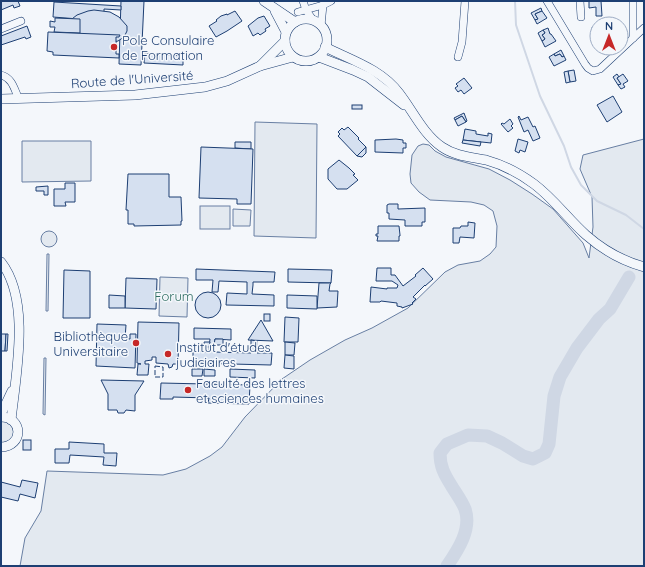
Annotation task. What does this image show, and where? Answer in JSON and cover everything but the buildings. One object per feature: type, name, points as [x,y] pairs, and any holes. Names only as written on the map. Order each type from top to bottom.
[{"type":"main road","points":[[264,1],[275,9],[317,23],[326,36],[326,47],[319,57],[305,61],[293,57],[287,50],[285,37],[275,9]]},
{"type":"main road","points":[[285,37],[290,26],[299,16]]},
{"type":"main road","name":"Route de l'Université","points":[[260,66],[285,37]]},
{"type":"main road","points":[[326,47],[371,68],[379,74],[399,93],[433,140],[441,146],[454,153],[502,165],[516,172],[548,196],[587,235],[621,259],[644,268]]},
{"type":"main road","name":"Route de l'Université","points":[[1,98],[135,95],[205,87],[228,81],[260,66],[293,57]]},
{"type":"main road","points":[[319,57],[368,77],[409,108]]},
{"type":"main road","points":[[1,262],[8,272],[12,283],[18,311],[18,359],[12,420]]},
{"type":"main road","points":[[1,447],[10,445],[16,439],[18,429],[12,420],[1,416],[15,386]]},
{"type":"street","points":[[299,16],[302,1]]},
{"type":"street","points":[[299,16],[330,1]]},
{"type":"street","points":[[458,57],[462,42],[465,1]]},
{"type":"street","points":[[547,1],[585,64],[593,71],[600,69],[644,28]]},
{"type":"street","points":[[580,1],[581,17]]},
{"type":"street","points":[[633,1],[633,38]]},
{"type":"street","points":[[299,16],[317,23],[323,5]]},
{"type":"street","points":[[1,29],[20,21]]},
{"type":"street","points":[[1,75],[7,77],[13,85],[18,97]]},
{"type":"green space","points":[[255,122],[317,124],[316,238],[254,236]]},
{"type":"green space","points":[[644,139],[644,566],[20,566],[25,538],[41,511],[47,471],[163,475],[186,469],[210,456],[222,447],[245,417],[282,379],[310,360],[345,340],[372,328],[408,308],[445,272],[458,265],[480,261],[490,254],[496,247],[497,226],[493,211],[484,205],[471,202],[430,200],[419,192],[411,183],[410,174],[412,155],[418,146],[423,144],[429,145],[435,151],[446,157],[489,169],[532,194],[553,209],[583,243],[589,258],[593,227],[592,197],[580,169],[583,155]]},
{"type":"green space","points":[[22,141],[91,141],[91,181],[22,182]]},
{"type":"green space","points":[[200,206],[230,206],[230,229],[200,229]]},
{"type":"green space","points":[[233,209],[251,210],[250,226],[233,226]]},
{"type":"green space","points":[[46,231],[52,231],[57,236],[55,245],[52,247],[46,247],[41,242],[41,236]]},
{"type":"green space","points":[[47,254],[49,254],[48,311],[46,311]]},
{"type":"green space","name":"Forum","points":[[160,277],[188,278],[187,317],[159,316]]},
{"type":"green space","points":[[44,358],[46,358],[45,415],[43,414]]},
{"type":"green space","points":[[1,420],[4,420],[14,427],[13,439],[1,444]]},
{"type":"waterway","points":[[515,1],[516,25],[540,96],[564,146],[571,167],[581,185],[597,201],[626,215],[644,229]]},
{"type":"waterway","points":[[447,566],[463,539],[467,524],[467,517],[464,506],[443,470],[440,453],[447,444],[468,435],[487,436],[523,456],[533,459],[545,453],[549,444],[554,396],[560,377],[577,348],[599,319],[610,309],[629,277]]},
{"type":"fence","points":[[155,366],[163,367],[163,377],[155,377],[155,366]]},
{"type":"place","name":"Pole Consulaire de Formation","points":[[114,47]]},
{"type":"place","name":"Bibliothèque Universitaire","points":[[136,343]]},
{"type":"place","name":"Institut d'études judiciaires","points":[[168,354]]},
{"type":"place","name":"Faculté des lettres et sciences humaines","points":[[188,390]]}]
